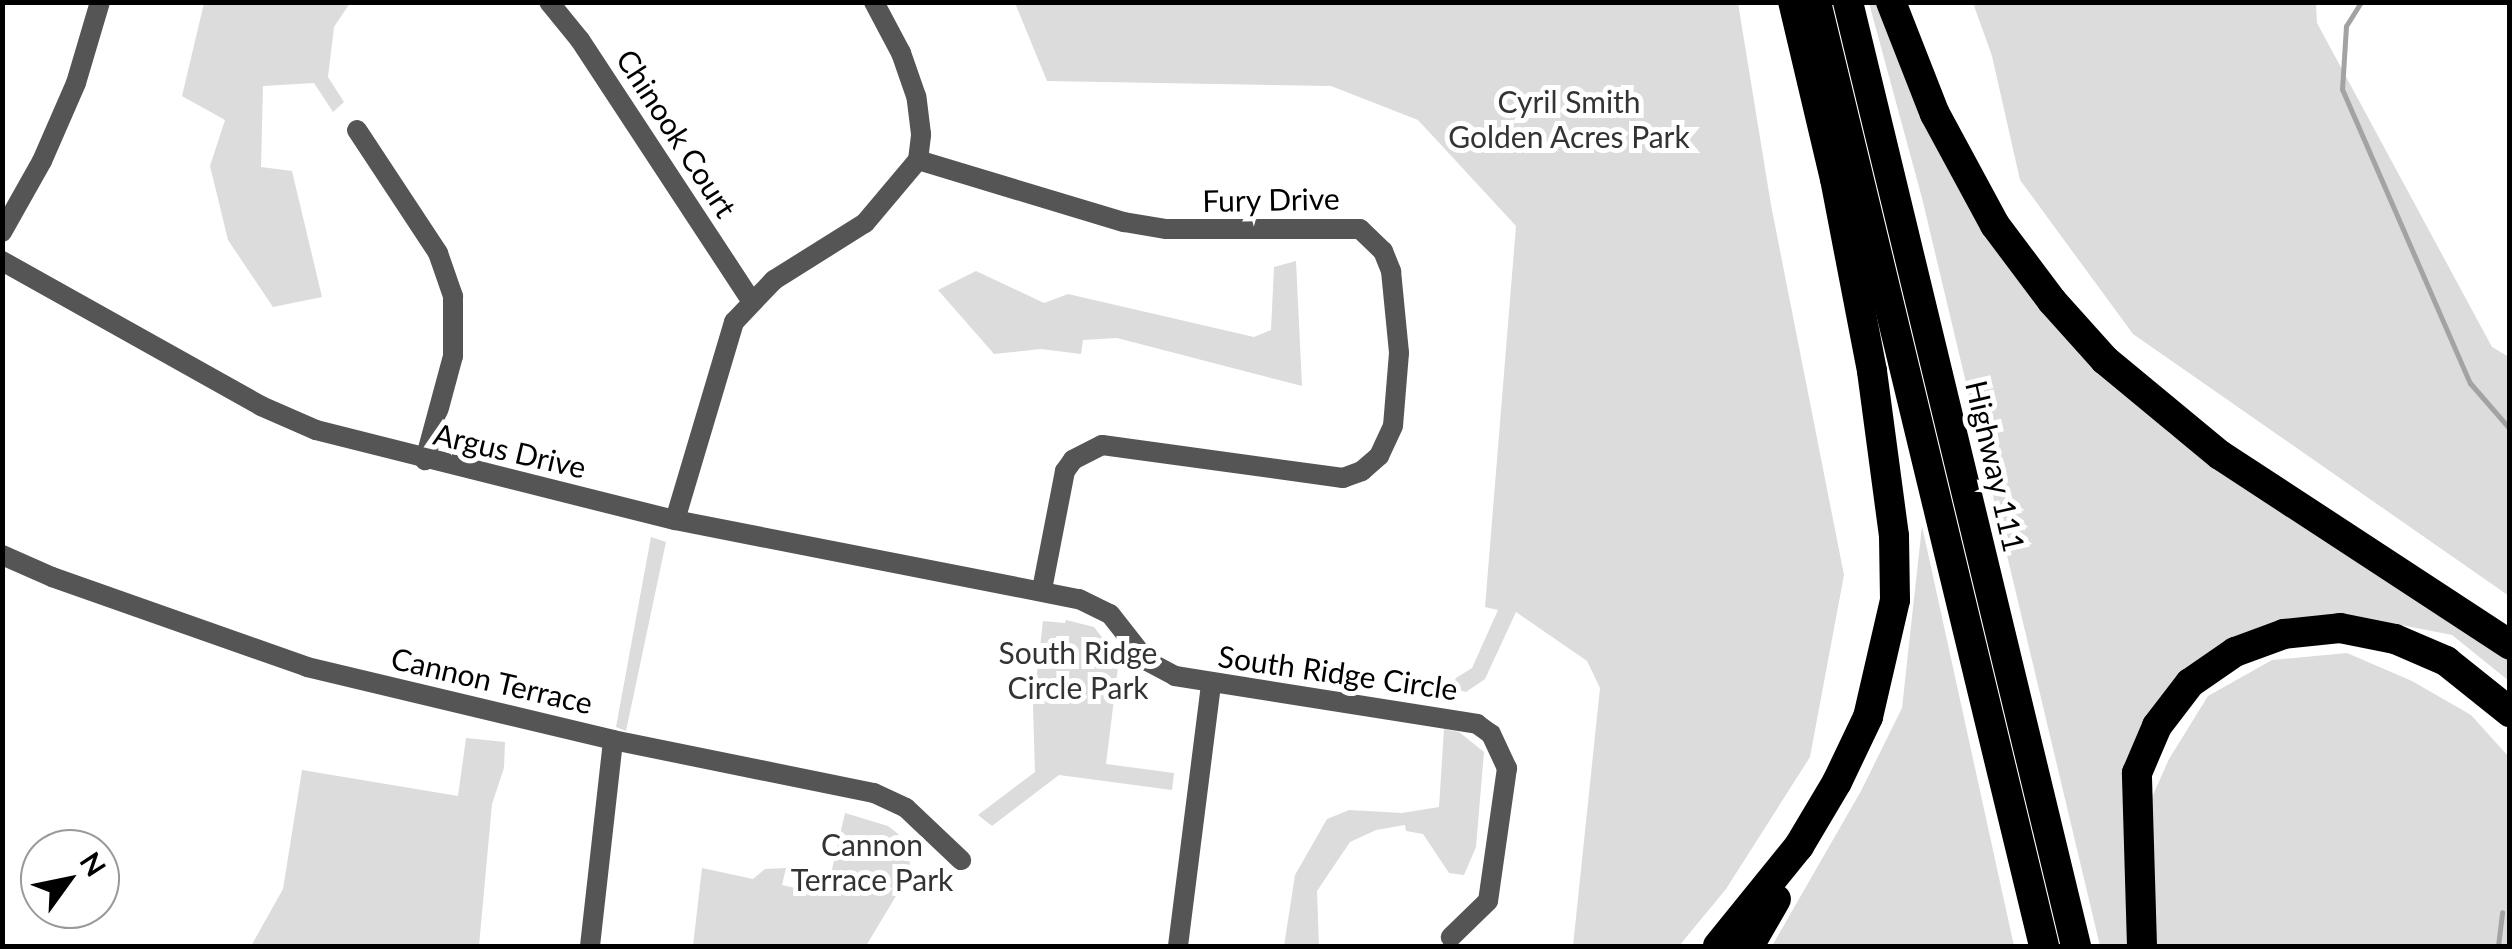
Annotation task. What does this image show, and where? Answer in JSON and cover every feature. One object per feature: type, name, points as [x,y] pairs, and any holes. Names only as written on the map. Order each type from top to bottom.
[{"type":"highway","points":[[1749,946],[1868,717],[1895,600],[1890,502],[1868,352],[1835,178],[1793,2]]},
{"type":"highway","points":[[1816,2],[2044,946]]},
{"type":"highway","name":"Highway 111","points":[[1848,2],[2076,946]]},
{"type":"highway","points":[[1892,2],[1934,114],[1995,225],[2052,301],[2105,360],[2220,455],[2510,645]]},
{"type":"highway","points":[[2142,946],[2137,773],[2157,726],[2190,683],[2234,652],[2284,634],[2340,628],[2394,638],[2446,661],[2510,712]]},
{"type":"highway","points":[[1718,946],[1799,846]]},
{"type":"street","points":[[2,232],[42,161],[76,84],[100,2]]},
{"type":"street","name":"Chinook Court","points":[[550,2],[580,40],[751,300]]},
{"type":"street","points":[[674,520],[722,348],[734,322],[774,280],[865,223],[918,160],[921,134],[916,96],[901,53],[874,2]]},
{"type":"street","points":[[357,130],[438,253],[453,296],[453,356],[425,460]]},
{"type":"street","name":"Fury Drive","points":[[918,160],[1124,222],[1166,229],[1360,229],[1374,239],[1391,271],[1399,353],[1393,426],[1379,456],[1362,472],[1343,478],[1102,446],[1073,460],[1066,471],[1042,589]]},
{"type":"street","name":"Argus Drive","points":[[2,260],[261,406],[316,430],[674,520],[860,558],[1042,589]]},
{"type":"street","name":"Cannon Terrace","points":[[2,555],[52,578],[308,667],[613,740],[874,794],[906,808],[961,860]]},
{"type":"street","name":"South Ridge Circle","points":[[1042,589],[1098,606],[1147,661],[1175,676],[1457,718],[1491,734],[1507,768],[1488,901],[1451,937]]},
{"type":"street","points":[[1178,946],[1211,684]]},
{"type":"street","points":[[590,946],[613,740]]},
{"type":"green space","points":[[204,3],[350,3],[334,27],[328,77],[344,102],[333,112],[314,83],[263,86],[261,167],[292,171],[322,297],[273,307],[228,240],[210,166],[225,120],[182,96]]},
{"type":"green space","name":"Cyril Smith Golden Acres Park","points":[[1015,3],[1738,3],[1771,205],[1844,575],[1810,757],[1726,889],[1679,946],[1573,946],[1600,688],[1587,661],[1516,612],[1485,679],[1466,692],[1451,688],[1456,678],[1472,668],[1498,610],[1485,607],[1516,226],[1418,120],[1331,86],[1047,81]]},
{"type":"green space","points":[[1869,3],[1884,3],[2072,334],[2170,434],[2509,659],[2509,681],[2452,635],[2396,624],[2287,628],[2158,716],[2131,946],[2100,946],[1922,198]]},
{"type":"green space","points":[[1973,3],[2316,3],[2317,23],[2492,347],[2509,357],[2509,596],[2133,334],[2020,180],[1992,56]]},
{"type":"green space","points":[[1296,261],[1302,386],[1117,338],[1083,340],[1081,354],[1041,349],[994,354],[938,290],[976,271],[1044,303],[1068,294],[1254,337],[1271,330],[1274,267]]},
{"type":"green space","points":[[1922,526],[2014,946],[1772,946],[1861,791],[1902,708]]},
{"type":"green space","points":[[651,537],[666,542],[626,731],[616,727]]},
{"type":"green space","name":"South Ridge Circle Park","points":[[1066,620],[1094,627],[1119,659],[1106,764],[1174,773],[1172,790],[1059,775],[992,826],[978,815],[1035,772],[1033,707],[1043,621]]},
{"type":"green space","points":[[2347,653],[2412,681],[2471,715],[2509,757],[2509,946],[2149,946],[2141,822],[2169,759],[2208,696],[2272,660]]},
{"type":"green space","points":[[1444,729],[1459,732],[1484,752],[1476,847],[1464,875],[1449,873],[1423,834],[1406,831],[1405,825],[1376,830],[1350,842],[1317,891],[1319,946],[1284,946],[1295,875],[1327,819],[1349,810],[1402,813],[1439,807]]},
{"type":"green space","points":[[466,738],[505,742],[504,768],[492,804],[479,946],[251,946],[283,889],[302,770],[458,796]]},
{"type":"green space","name":"Cannon Terrace Park","points":[[845,813],[888,826],[902,837],[911,871],[866,946],[693,946],[702,868],[753,879],[765,869],[786,868],[782,885],[826,895]]},
{"type":"waterway","points":[[2361,2],[2346,26],[2342,89],[2470,383],[2510,429]]},
{"type":"waterway","points":[[2498,946],[2502,912]]}]
